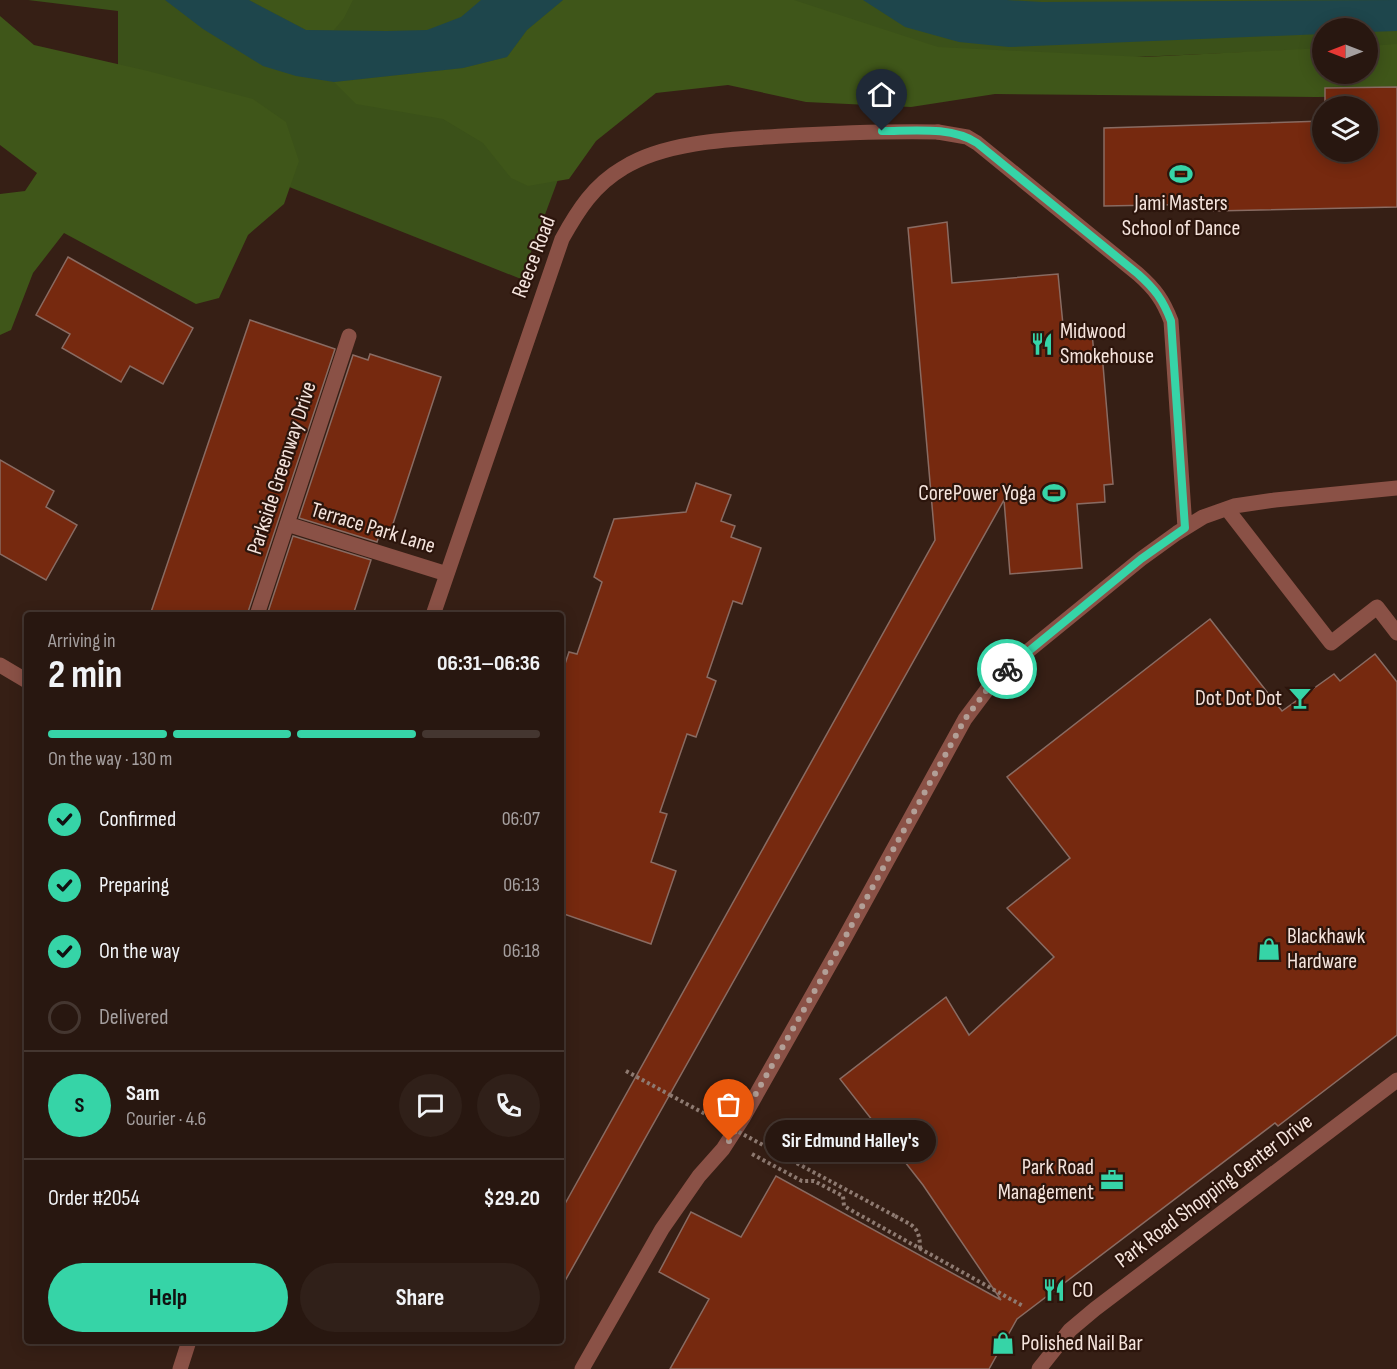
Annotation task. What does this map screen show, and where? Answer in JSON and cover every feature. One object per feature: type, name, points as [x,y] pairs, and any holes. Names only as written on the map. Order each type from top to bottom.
[{"type":"street","name":"Reece Road","points":[[434,612],[562,239],[578,210],[600,184],[624,166],[683,146],[731,140],[882,131],[938,132],[967,137],[1138,274],[1165,303],[1171,321],[1185,528]]},
{"type":"street","name":"Parkside Greenway Drive","points":[[258,612],[349,336]]},
{"type":"street","points":[[582,1369],[662,1229],[699,1176],[729,1141],[843,941],[965,719],[989,687],[1011,665],[1123,574],[1203,517],[1227,509],[1275,500],[1397,488]]},
{"type":"street","points":[[1227,509],[1331,643],[1377,607],[1397,633]]},
{"type":"street","name":"Terrace Park Lane","points":[[287,524],[447,574]]},
{"type":"street","points":[[0,665],[24,679]]},
{"type":"street","name":"Park Road Shopping Center Drive","points":[[1039,1369],[1070,1330],[1095,1309],[1222,1215],[1397,1080]]},
{"type":"street","points":[[180,1369],[188,1344]]},
{"type":"path","points":[[626,1071],[915,1227],[920,1236],[920,1249]]},
{"type":"path","points":[[729,1141],[802,1181],[814,1181],[843,1196],[844,1206],[1023,1306]]},
{"type":"green space","points":[[28,0],[1397,0],[1397,46],[1378,47],[1378,18],[1312,18],[1312,49],[967,64],[607,48],[521,279],[118,119],[118,11]]},
{"type":"green space","points":[[249,0],[353,0],[344,18],[334,30],[306,30]]},
{"type":"green space","points":[[563,0],[794,0],[938,47],[1144,57],[1312,49],[1312,84],[1378,84],[1378,45],[1397,44],[1397,96],[995,94],[911,107],[806,102],[728,85],[656,93],[596,141],[569,179],[528,186],[511,178],[483,143],[443,119],[356,104],[334,82],[463,68],[507,57],[527,30]]},
{"type":"green space","points":[[0,16],[34,45],[148,71],[253,99],[286,122],[299,161],[284,204],[248,235],[219,298],[196,304],[64,233],[33,273],[11,330],[0,335],[0,194],[25,191],[37,173],[0,145]]},
{"type":"water","points":[[165,0],[249,0],[306,30],[387,31],[427,30],[461,17],[481,0],[563,0],[527,30],[507,57],[463,68],[334,82],[296,76],[263,66],[203,29]]},
{"type":"water","points":[[863,0],[1042,2],[1397,0],[1397,31],[1378,32],[1378,18],[1312,18],[1312,34],[1009,47],[959,42],[905,27]]},
{"type":"building","points":[[1397,87],[1397,207],[1214,211],[1213,204],[1104,206],[1104,128],[1312,121],[1312,162],[1378,162],[1378,96],[1325,96],[1325,88]]},
{"type":"building","points":[[947,222],[952,283],[1058,274],[1064,335],[1092,333],[1094,354],[1102,353],[1113,484],[1104,485],[1105,502],[1077,504],[1082,568],[1010,574],[1004,500],[564,1283],[564,1206],[935,540],[908,228]]},
{"type":"building","points":[[68,257],[193,328],[163,384],[130,366],[121,382],[62,348],[70,334],[36,315]]},
{"type":"building","points":[[250,320],[335,349],[248,612],[151,612]]},
{"type":"building","points":[[370,354],[441,377],[390,533],[381,530],[377,542],[299,518],[353,355],[368,360]]},
{"type":"building","points":[[0,460],[54,491],[46,507],[77,525],[46,580],[0,554]]},
{"type":"building","points":[[696,483],[731,495],[721,521],[735,526],[731,537],[761,548],[742,604],[733,601],[707,677],[716,681],[696,737],[687,734],[660,812],[667,814],[651,862],[676,871],[651,944],[564,914],[564,667],[569,652],[577,654],[602,582],[594,577],[614,519],[686,512]]},
{"type":"building","points":[[293,536],[371,560],[354,612],[268,612]]},
{"type":"building","points":[[1210,619],[1282,711],[1334,674],[1340,681],[1375,654],[1397,682],[1397,1035],[1278,1126],[1275,1123],[1017,1319],[989,1369],[670,1369],[709,1299],[659,1272],[691,1212],[741,1237],[776,1176],[1001,1300],[923,1185],[840,1079],[946,997],[969,1035],[1054,957],[1007,908],[1070,858],[1007,777]]},
{"type":"way so far","points":[[729,1141],[843,941],[965,719],[989,687],[1007,669]]},
{"type":"place","name":"Jami Masters School of Dance","points":[[1181,174]]},
{"type":"place","name":"Midwood Smokehouse","points":[[1042,344]]},
{"type":"place","name":"CorePower Yoga","points":[[1054,493]]},
{"type":"place","name":"Dot Dot Dot","points":[[1300,698]]},
{"type":"place","name":"Blackhawk Hardware","points":[[1269,949]]},
{"type":"place","name":"Sir Edmund Halley's","points":[[729,1141]]},
{"type":"place","name":"Park Road Management","points":[[1112,1180]]},
{"type":"place","name":"CO","points":[[1054,1290]]},
{"type":"place","name":"Polished Nail Bar","points":[[1003,1343]]},
{"type":"route","points":[[882,131],[955,134],[977,143],[1138,274],[1165,303],[1171,321],[1185,528],[1141,559],[1007,669]]}]
